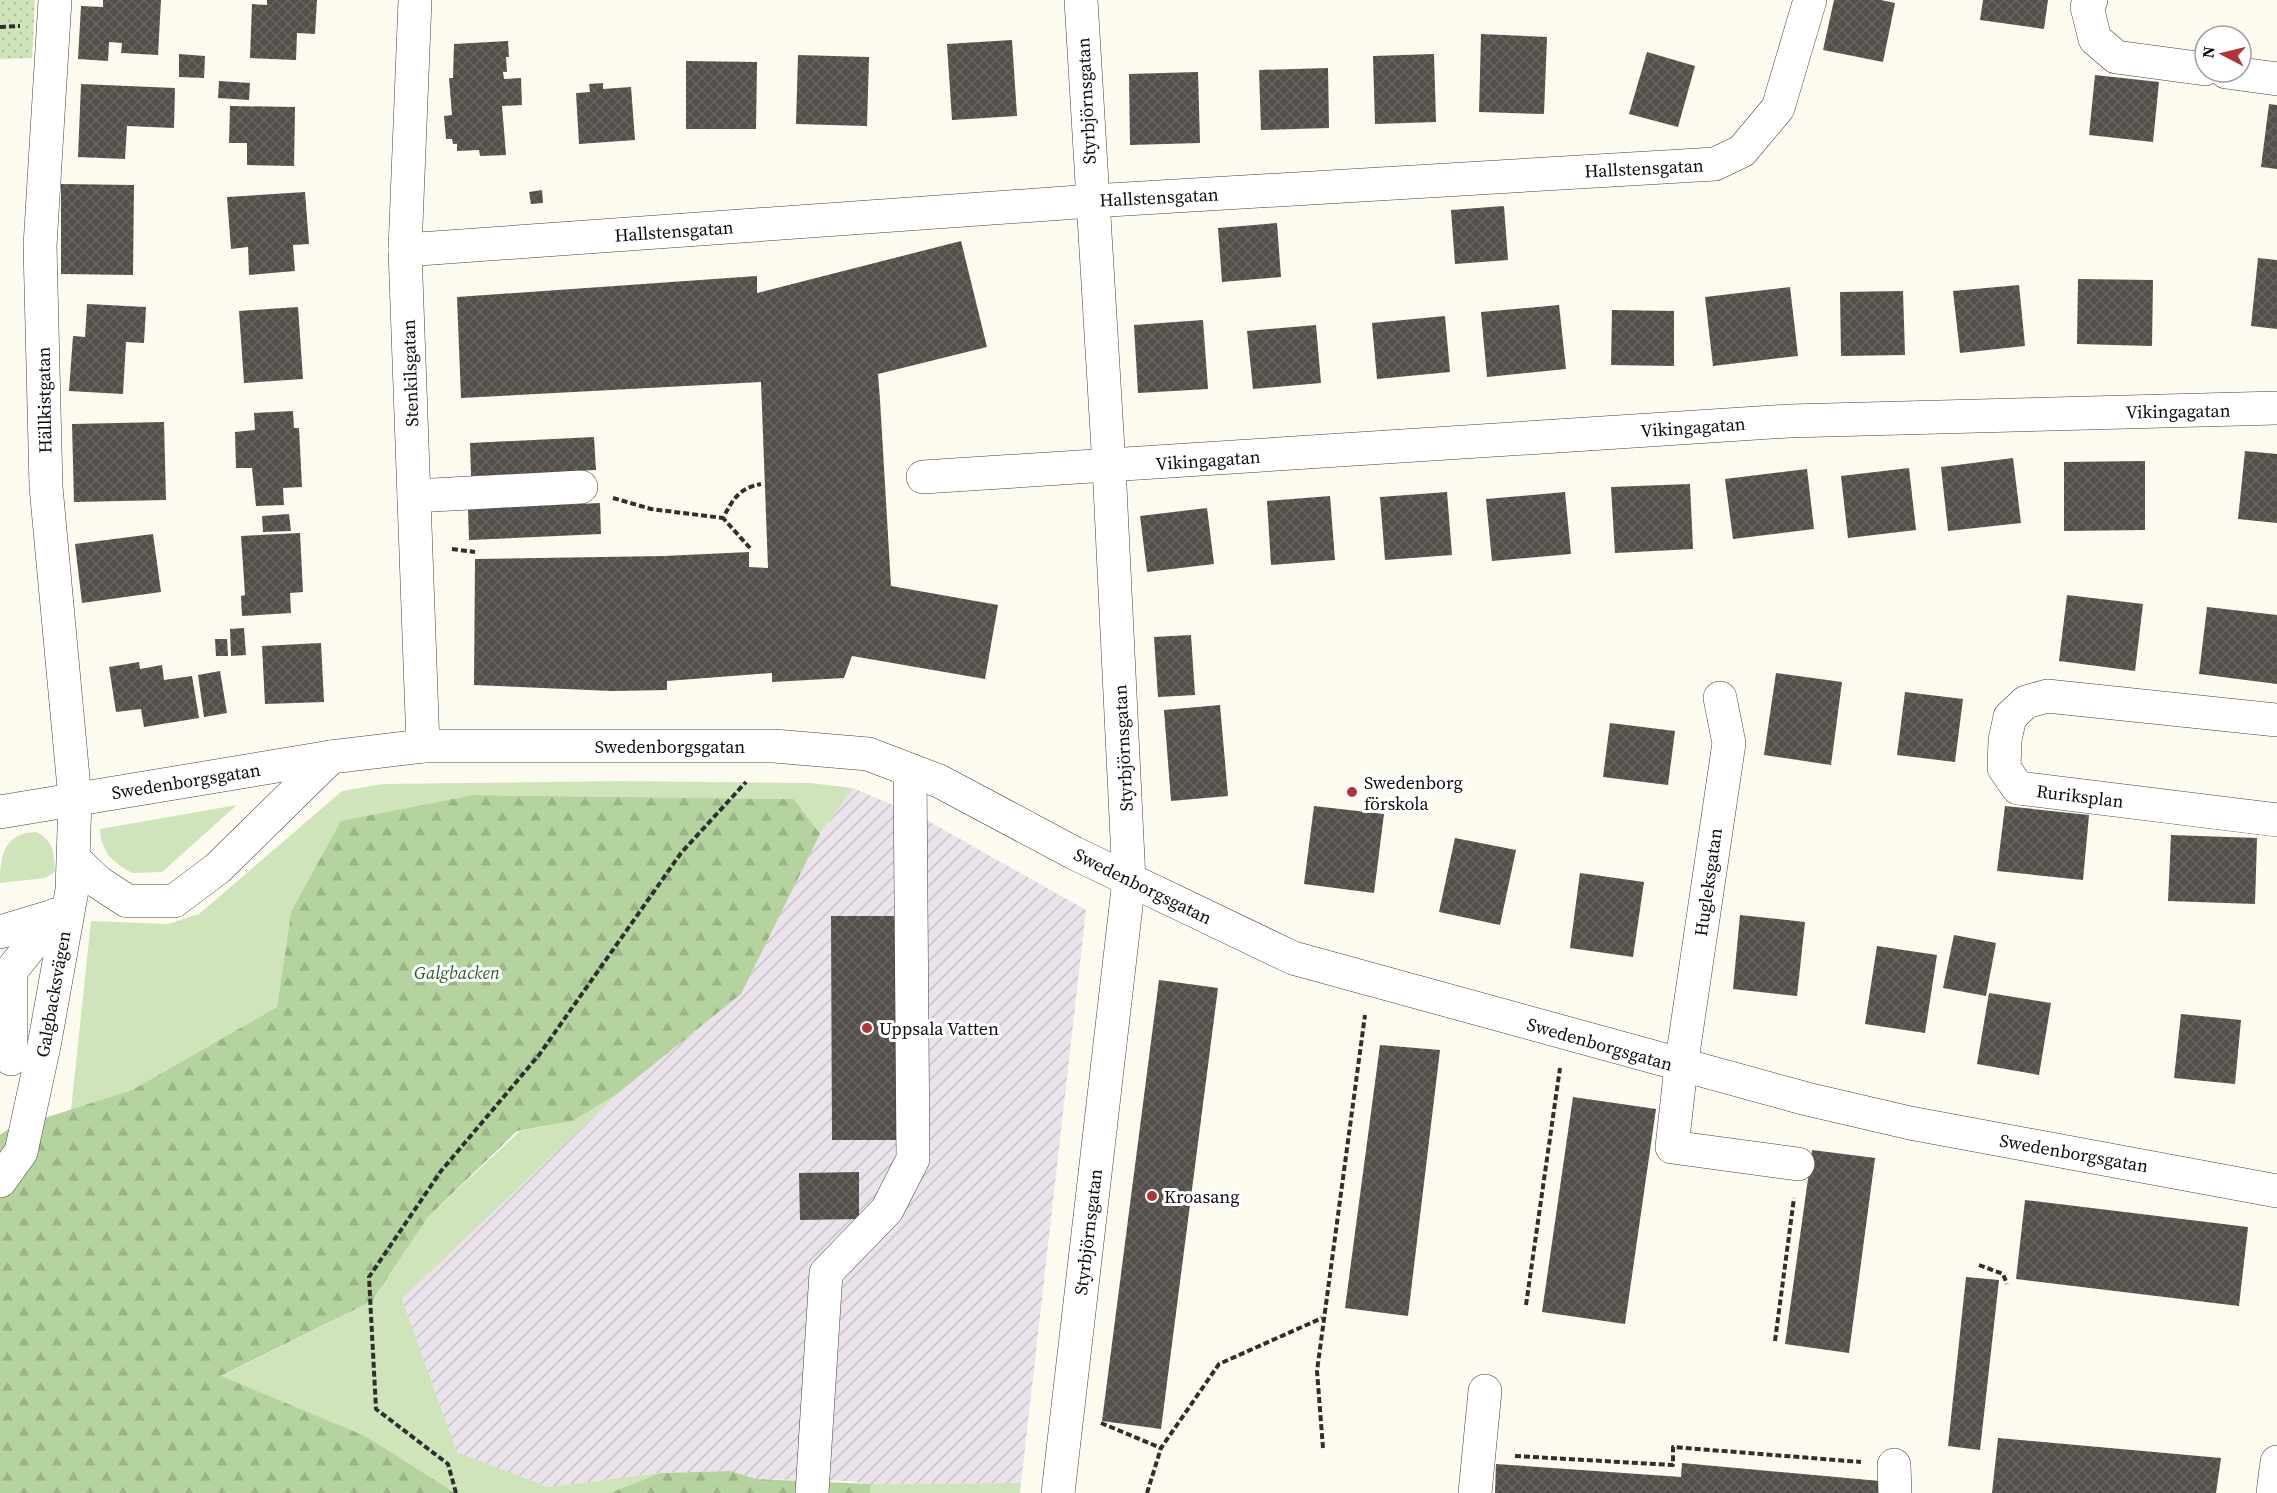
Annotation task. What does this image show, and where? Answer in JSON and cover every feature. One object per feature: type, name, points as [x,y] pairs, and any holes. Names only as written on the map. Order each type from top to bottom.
[{"type":"street","name":"Hällkistgatan","points":[[55,0],[40,246],[46,487],[75,799]]},
{"type":"street","name":"Stenkilsgatan","points":[[415,0],[405,250],[423,746]]},
{"type":"street","name":"Styrbjörnsgatan","points":[[1058,1493],[1130,880],[1109,466],[1081,0]]},
{"type":"street","name":"Hallstensgatan","points":[[405,250],[1092,201],[1715,164],[1742,151],[1778,108],[1810,0]]},
{"type":"street","points":[[2091,0],[2087,7],[2094,39],[2116,57],[2193,67]]},
{"type":"street","points":[[2253,76],[2277,79]]},
{"type":"street","name":"Vikingagatan","points":[[923,477],[1789,421],[2277,408]]},
{"type":"street","points":[[414,495],[581,487]]},
{"type":"street","name":"Ruriksplan","points":[[2277,720],[2047,696],[2026,702],[2010,717],[2005,740],[2004,768],[2018,788],[2277,820]]},
{"type":"street","name":"Hugleksgatan","points":[[1720,698],[1729,743],[1681,1067],[1672,1147],[1798,1164]]},
{"type":"street","name":"Swedenborgsgatan","points":[[0,812],[332,757],[423,746],[774,746],[868,754],[939,781],[1130,880],[1293,958],[1681,1067],[1888,1118],[2277,1191]]},
{"type":"street","points":[[74,859],[98,882],[127,902],[174,902],[218,868],[332,757]]},
{"type":"street","points":[[812,1493],[826,1273],[887,1210],[912,1159],[910,770]]},
{"type":"street","name":"Galgbacksvägen","points":[[0,1181],[21,1152],[44,1046],[62,913],[74,859],[75,799]]},
{"type":"street","points":[[0,932],[62,913]]},
{"type":"street","points":[[11,1059],[11,971],[62,913]]},
{"type":"street","points":[[1475,1493],[1485,1391]]},
{"type":"street","points":[[2273,1493],[2277,1462]]},
{"type":"path","points":[[723,518],[731,503],[745,487],[761,484]]},
{"type":"path","points":[[581,487],[651,509],[723,518],[750,548]]},
{"type":"path","points":[[456,1493],[448,1464],[376,1409],[369,1277],[441,1171],[540,1055],[681,853],[749,778]]},
{"type":"path","points":[[1323,1448],[1317,1371],[1322,1318],[1370,979]]},
{"type":"path","points":[[1526,1305],[1565,1034]]},
{"type":"path","points":[[1774,1341],[1798,1164]]},
{"type":"path","points":[[1979,1265],[2003,1274],[2007,1284]]},
{"type":"path","points":[[1147,1493],[1161,1448],[1219,1364],[1322,1318]]},
{"type":"path","points":[[1068,1410],[1161,1448]]},
{"type":"path","points":[[1479,1454],[1673,1465],[1673,1447],[1895,1479]]},
{"type":"shaded area","name":"Uppsala Vatten","points":[[853,788],[921,817],[1086,910],[1021,1483],[871,1484],[848,1481],[756,1479],[730,1471],[660,1473],[548,1487],[457,1452],[402,1299],[617,1094],[741,994],[820,834]]},
{"type":"green space","points":[[0,0],[35,0],[32,58],[0,59]]},
{"type":"green space","points":[[619,781],[810,783],[853,788],[820,834],[794,799],[474,795],[291,912],[277,1007],[132,1090],[71,1110],[91,921],[168,924],[199,914],[342,791],[383,784]]},
{"type":"green space","name":"Galgbacken","points":[[474,795],[794,799],[820,834],[741,994],[617,1094],[573,1121],[517,1131],[428,1217],[372,1301],[221,1376],[365,1436],[455,1493],[0,1493],[0,1135],[7,1130],[132,1090],[277,1007],[291,912],[341,821]]},
{"type":"green space","points":[[237,805],[162,872],[132,873],[108,855],[101,840],[100,829]]},
{"type":"green space","points":[[36,832],[50,843],[55,872],[45,878],[0,883],[1,864],[6,848],[17,837],[25,833]]},
{"type":"green space","points":[[617,1094],[402,1299],[457,1452],[548,1487],[660,1473],[610,1493],[457,1493],[220,1377],[372,1301],[428,1217],[520,1131],[573,1121]]},
{"type":"green space","points":[[730,1471],[756,1479],[871,1484],[870,1493],[610,1493],[660,1473]]},
{"type":"green space","points":[[1021,1483],[1020,1493],[870,1493],[871,1484]]},
{"type":"building","points":[[103,0],[161,0],[158,55],[121,53],[122,43],[109,42],[108,61],[78,59],[81,6],[103,7]]},
{"type":"building","points":[[267,0],[317,0],[315,34],[297,33],[296,60],[250,58],[252,4],[267,5]]},
{"type":"building","points":[[1834,0],[1881,0],[1895,3],[1883,62],[1823,50]]},
{"type":"building","points":[[1983,0],[2048,0],[2044,29],[1980,20]]},
{"type":"building","points":[[1481,34],[1547,37],[1544,114],[1479,112]]},
{"type":"building","points":[[1012,40],[1017,116],[952,120],[947,44]]},
{"type":"building","points":[[508,41],[509,57],[506,57],[507,72],[503,72],[504,79],[521,78],[522,105],[502,106],[506,155],[480,156],[479,150],[457,151],[457,144],[453,144],[452,139],[446,139],[444,116],[452,115],[449,78],[453,78],[454,44]]},
{"type":"building","points":[[1647,52],[1695,66],[1678,127],[1629,114]]},
{"type":"building","points":[[179,54],[205,56],[204,78],[179,77]]},
{"type":"building","points":[[1434,54],[1436,122],[1375,124],[1373,56]]},
{"type":"building","points":[[798,55],[869,57],[867,126],[796,124]]},
{"type":"building","points":[[686,61],[757,62],[756,129],[686,129]]},
{"type":"building","points":[[1328,68],[1329,128],[1261,130],[1259,70]]},
{"type":"building","points":[[1198,72],[1200,143],[1130,145],[1129,74]]},
{"type":"building","points":[[2095,75],[2159,82],[2153,142],[2089,135]]},
{"type":"building","points":[[219,81],[250,83],[249,100],[218,98]]},
{"type":"building","points":[[603,83],[603,89],[631,87],[635,140],[579,144],[576,93],[590,92],[589,84]]},
{"type":"building","points":[[81,84],[175,88],[174,128],[127,126],[125,159],[78,157]]},
{"type":"building","points":[[2269,104],[2277,105],[2277,169],[2261,167]]},
{"type":"building","points":[[230,106],[295,107],[294,166],[247,165],[247,143],[229,143]]},
{"type":"building","points":[[61,184],[134,185],[133,275],[61,274]]},
{"type":"building","points":[[542,190],[543,203],[531,204],[529,192]]},
{"type":"building","points":[[305,192],[309,244],[293,245],[295,271],[249,275],[248,247],[231,249],[227,197]]},
{"type":"building","points":[[1504,206],[1508,260],[1455,264],[1451,210]]},
{"type":"building","points":[[1277,223],[1281,277],[1222,282],[1218,228]]},
{"type":"building","points":[[961,241],[987,347],[878,374],[891,586],[998,605],[985,679],[852,656],[844,678],[772,682],[772,673],[667,681],[667,690],[612,691],[474,685],[475,559],[664,556],[749,552],[749,567],[768,568],[761,382],[461,398],[457,297],[757,276],[757,293]]},
{"type":"building","points":[[2258,258],[2277,260],[2277,329],[2251,326]]},
{"type":"building","points":[[2078,279],[2153,280],[2152,346],[2077,344]]},
{"type":"building","points":[[2019,285],[2025,346],[1960,353],[1953,291]]},
{"type":"building","points":[[1790,287],[1798,356],[1713,366],[1705,297]]},
{"type":"building","points":[[1903,291],[1905,355],[1841,356],[1840,292]]},
{"type":"building","points":[[87,304],[146,307],[144,343],[126,342],[123,394],[69,391],[73,336],[85,337]]},
{"type":"building","points":[[1559,305],[1566,369],[1487,377],[1481,312]]},
{"type":"building","points":[[298,307],[303,379],[244,383],[239,311]]},
{"type":"building","points":[[1612,310],[1674,311],[1674,366],[1611,365]]},
{"type":"building","points":[[1445,316],[1450,372],[1377,379],[1372,323]]},
{"type":"building","points":[[1203,320],[1208,389],[1138,393],[1134,325]]},
{"type":"building","points":[[1316,325],[1321,383],[1253,389],[1247,331]]},
{"type":"building","points":[[293,411],[294,428],[299,428],[302,487],[283,488],[284,505],[256,506],[252,468],[236,468],[235,432],[255,430],[254,413]]},
{"type":"building","points":[[164,422],[166,500],[74,502],[72,424]]},
{"type":"building","points":[[594,437],[596,470],[471,476],[470,443]]},
{"type":"building","points":[[2245,451],[2277,454],[2277,523],[2238,519]]},
{"type":"building","points":[[2013,458],[2021,523],[1948,531],[1941,467]]},
{"type":"building","points":[[2145,461],[2145,530],[2064,531],[2064,462]]},
{"type":"building","points":[[1909,468],[1916,530],[1848,538],[1841,476]]},
{"type":"building","points":[[1807,469],[1814,529],[1733,539],[1725,479]]},
{"type":"building","points":[[1690,484],[1693,549],[1615,553],[1611,487]]},
{"type":"building","points":[[1447,492],[1452,555],[1385,560],[1380,497]]},
{"type":"building","points":[[1565,492],[1571,554],[1492,561],[1486,499]]},
{"type":"building","points":[[1330,496],[1335,560],[1271,565],[1267,501]]},
{"type":"building","points":[[600,503],[601,534],[469,540],[468,509]]},
{"type":"building","points":[[1207,508],[1214,564],[1147,572],[1140,516]]},
{"type":"building","points":[[289,514],[291,531],[263,532],[262,516]]},
{"type":"building","points":[[300,533],[303,592],[290,593],[291,613],[242,616],[241,596],[245,595],[241,536]]},
{"type":"building","points":[[153,534],[161,592],[82,603],[75,544]]},
{"type":"building","points":[[2067,595],[2143,604],[2135,671],[2059,661]]},
{"type":"building","points":[[2207,607],[2277,615],[2277,684],[2199,674]]},
{"type":"building","points":[[244,628],[246,655],[231,656],[230,629]]},
{"type":"building","points":[[1191,635],[1195,695],[1158,697],[1154,637]]},
{"type":"building","points":[[215,639],[227,639],[228,656],[216,656]]},
{"type":"building","points":[[321,643],[324,702],[265,704],[262,646]]},
{"type":"building","points":[[139,662],[140,669],[162,665],[164,680],[192,676],[199,718],[144,727],[141,709],[116,712],[109,667]]},
{"type":"building","points":[[220,671],[227,713],[204,717],[198,675]]},
{"type":"building","points":[[1776,673],[1842,682],[1831,765],[1764,755]]},
{"type":"building","points":[[1905,692],[1963,699],[1955,762],[1897,755]]},
{"type":"building","points":[[1220,705],[1228,796],[1171,801],[1164,710]]},
{"type":"building","points":[[1610,723],[1675,731],[1668,785],[1603,777]]},
{"type":"building","points":[[1314,806],[1384,814],[1374,893],[1304,884]]},
{"type":"building","points":[[2005,806],[2089,815],[2083,880],[1997,871]]},
{"type":"building","points":[[2171,835],[2257,838],[2255,904],[2168,901]]},
{"type":"building","points":[[1455,838],[1516,850],[1500,925],[1439,912]]},
{"type":"building","points":[[1580,873],[1644,882],[1633,957],[1570,948]]},
{"type":"building","points":[[1740,915],[1805,922],[1797,996],[1733,989]]},
{"type":"building","name":"Uppsala Vatten","points":[[831,916],[902,916],[903,1140],[832,1140]]},
{"type":"building","points":[[1954,935],[1996,943],[1986,996],[1943,988]]},
{"type":"building","points":[[1877,946],[1937,955],[1925,1033],[1865,1024]]},
{"type":"building","points":[[1159,980],[1218,988],[1161,1429],[1102,1421]]},
{"type":"building","points":[[1989,993],[2051,1003],[2039,1075],[1977,1064]]},
{"type":"building","points":[[2181,1014],[2241,1020],[2235,1084],[2174,1078]]},
{"type":"building","points":[[1380,1045],[1440,1050],[1408,1316],[1345,1308]]},
{"type":"building","points":[[1573,1097],[1656,1109],[1625,1324],[1542,1312]]},
{"type":"building","points":[[1812,1150],[1875,1158],[1849,1353],[1785,1344]]},
{"type":"building","points":[[859,1172],[859,1219],[800,1220],[799,1173]]},
{"type":"building","points":[[2025,1200],[2248,1227],[2239,1306],[2016,1279]]},
{"type":"building","points":[[1966,1277],[1999,1280],[1980,1450],[1948,1446]]},
{"type":"building","points":[[1998,1438],[2221,1458],[2216,1493],[1992,1493]]},
{"type":"building","points":[[1682,1463],[1880,1481],[1879,1493],[1495,1493],[1496,1464],[1681,1477]]},
{"type":"place","name":"Swedenborg förskola","points":[[1352,792]]},
{"type":"place","name":"Uppsala Vatten","points":[[867,1028]]},
{"type":"place","name":"Kroasang","points":[[1152,1196]]}]
